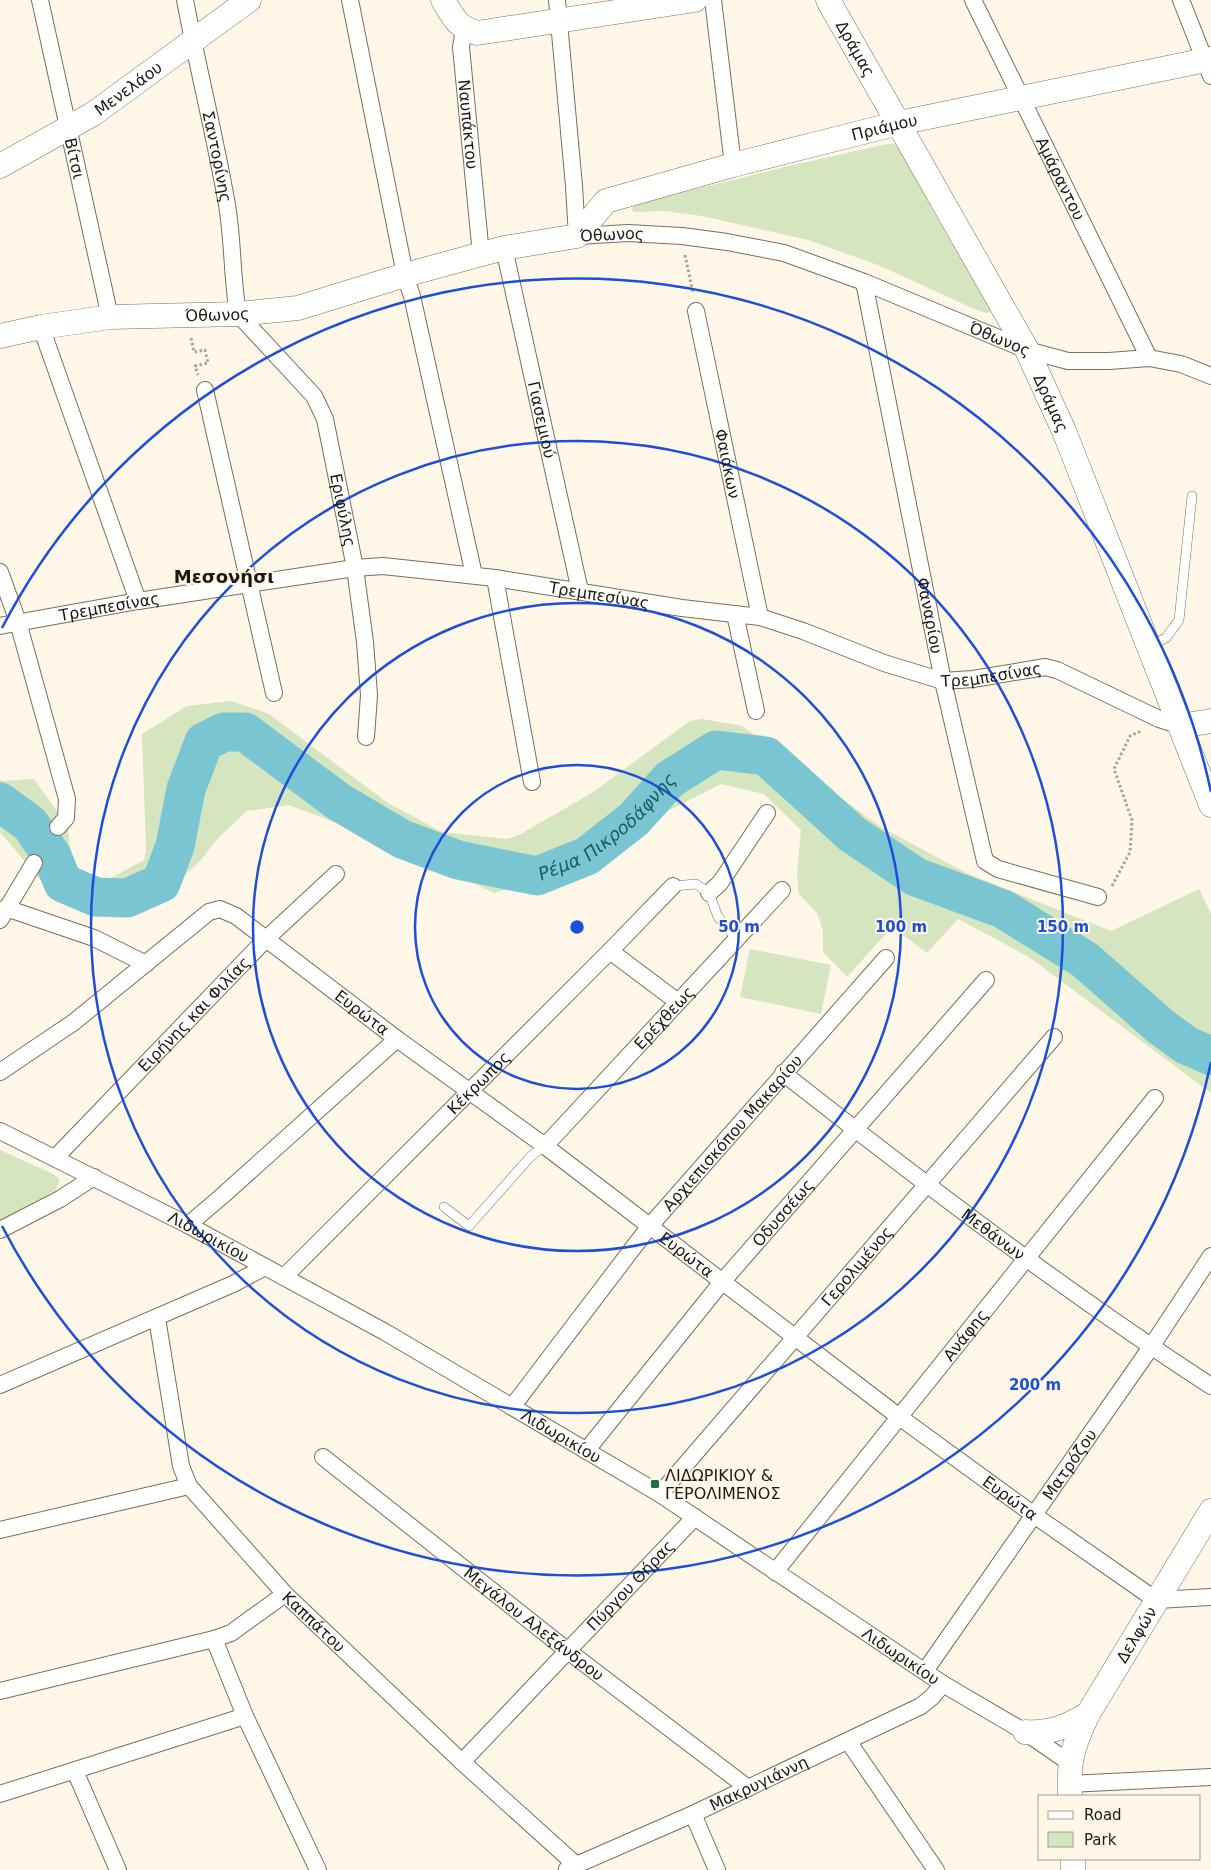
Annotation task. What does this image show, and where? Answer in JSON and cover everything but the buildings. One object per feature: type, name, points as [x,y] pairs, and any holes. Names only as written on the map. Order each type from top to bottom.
[{"type":"street","name":"Βίτσι","points":[[40,0],[110,318]]},
{"type":"street","name":"Σαντορίνης","points":[[185,0],[227,204],[238,314]]},
{"type":"street","name":"Μενελάου","points":[[0,166],[93,114],[249,0]]},
{"type":"street","points":[[350,0],[405,275],[412,296],[474,576]]},
{"type":"street","points":[[443,0],[452,15],[464,29],[477,33],[558,11],[695,0]]},
{"type":"street","points":[[713,0],[733,165]]},
{"type":"street","name":"Δράμας","points":[[828,0],[1027,350],[1064,430],[1211,805]]},
{"type":"street","name":"Αμάραντου","points":[[973,0],[1149,358]]},
{"type":"street","points":[[1182,0],[1209,65]]},
{"type":"street","points":[[558,11],[577,236]]},
{"type":"street","name":"Ναυπάκτου","points":[[464,29],[461,47],[481,255]]},
{"type":"street","name":"Πριάμου","points":[[577,236],[606,201],[733,165],[899,123],[1022,98],[1209,65]]},
{"type":"street","name":"Όθωνος","points":[[0,336],[41,327],[110,318],[238,314],[298,308],[405,275],[504,248],[577,236],[628,233],[682,236],[784,253],[864,282],[1027,350],[1068,361],[1109,361],[1149,358],[1181,364],[1211,376]]},
{"type":"street","name":"Γιασεμιού","points":[[504,248],[580,591]]},
{"type":"street","name":"Φαναρίου","points":[[864,282],[943,681],[985,861],[998,869],[1098,897]]},
{"type":"street","name":"Φαιάκων","points":[[696,311],[760,617]]},
{"type":"street","name":"Εριφύλης","points":[[238,314],[314,396],[325,419],[355,568],[365,642],[369,695],[366,737]]},
{"type":"street","points":[[41,327],[138,601]]},
{"type":"street","points":[[205,390],[274,693]]},
{"type":"street","name":"Τρεμπεσίνας","points":[[0,626],[138,601],[355,568],[383,566],[495,578],[682,608],[760,617],[802,631],[884,664],[943,681],[972,679],[1045,667],[1057,670],[1148,714],[1180,726]]},
{"type":"street","points":[[0,572],[18,622],[67,799],[66,818],[58,826]]},
{"type":"street","points":[[495,578],[532,782]]},
{"type":"street","points":[[735,614],[756,711]]},
{"type":"street","points":[[1180,726],[1211,721]]},
{"type":"street","points":[[709,893],[720,884],[767,814]]},
{"type":"street","points":[[0,1072],[74,1022],[146,964],[94,938],[3,914],[34,863]]},
{"type":"street","name":"Ειρήνης και Φιλίας","points":[[55,1158],[266,939],[336,874]]},
{"type":"street","name":"Κέκρωπος","points":[[284,1277],[673,886]]},
{"type":"street","name":"Ερέχθεως","points":[[545,1146],[782,890]]},
{"type":"street","name":"Ευρώτα","points":[[146,964],[209,912],[220,909],[236,916],[396,1038],[545,1146],[898,1416],[1034,1515],[1156,1600]]},
{"type":"street","points":[[610,951],[678,1002]]},
{"type":"street","name":"Αρχιεπισκόπου Μακαρίου","points":[[512,1407],[649,1227],[886,958]]},
{"type":"street","name":"Οδυσσέως","points":[[586,1451],[722,1282],[986,980]]},
{"type":"street","name":"Γερολιμένος","points":[[660,1494],[1054,1037]]},
{"type":"street","points":[[188,1225],[396,1038]]},
{"type":"street","name":"Μεθάνων","points":[[783,1073],[926,1184],[1026,1258],[1151,1347],[1211,1386]]},
{"type":"street","name":"Ανάφης","points":[[775,1572],[898,1416],[1155,1098]]},
{"type":"street","name":"Λιδωρικίου","points":[[0,1131],[188,1225],[385,1332],[660,1494],[943,1684],[1025,1732],[1069,1781]]},
{"type":"street","points":[[0,1230],[60,1199],[94,1177]]},
{"type":"street","name":"Ματρόζου","points":[[925,1671],[1151,1347],[1211,1256]]},
{"type":"street","points":[[0,1385],[158,1318],[233,1284],[265,1267]]},
{"type":"street","name":"Καππάτου","points":[[158,1318],[181,1466],[189,1486],[284,1594],[571,1868]]},
{"type":"street","name":"Μεγάλου Αλεξάνδρου","points":[[323,1457],[568,1651],[748,1788]]},
{"type":"street","points":[[0,1530],[189,1486]]},
{"type":"street","name":"Δελφών","points":[[1069,1781],[1073,1746],[1088,1714],[1211,1511]]},
{"type":"street","name":"Πύργου Θήρας","points":[[462,1762],[695,1517]]},
{"type":"street","points":[[0,1691],[214,1639],[231,1633],[284,1594]]},
{"type":"street","points":[[1156,1600],[1211,1597]]},
{"type":"street","points":[[214,1639],[245,1716],[318,1870]]},
{"type":"street","name":"Μακρυγιάννη","points":[[571,1868],[848,1742],[921,1706],[943,1684]]},
{"type":"street","points":[[1025,1732],[1052,1731],[1062,1728],[1088,1714]]},
{"type":"street","points":[[0,1794],[245,1716]]},
{"type":"street","points":[[848,1742],[936,1870]]},
{"type":"street","points":[[75,1771],[118,1870]]},
{"type":"street","points":[[1069,1781],[1211,1777]]},
{"type":"street","points":[[692,1814],[717,1870]]},
{"type":"lane","points":[[1148,647],[1166,638],[1173,631],[1179,620],[1192,496]]},
{"type":"lane","points":[[673,886],[696,884],[709,893],[718,916],[736,938]]},
{"type":"lane","points":[[444,1206],[469,1226],[532,1156],[545,1146]]},
{"type":"path","points":[[682,236],[696,311]]},
{"type":"path","points":[[188,316],[194,352],[205,350],[208,363],[195,366],[199,381],[203,380],[205,390]]},
{"type":"path","points":[[1098,897],[1109,892],[1130,852],[1132,820],[1114,769],[1130,736],[1141,730],[1148,714]]},
{"type":"green space","points":[[893,144],[899,148],[991,312],[979,311],[878,265],[808,240],[702,216],[665,211],[635,212],[632,210],[633,206],[639,203]]},
{"type":"green space","points":[[231,701],[269,714],[388,803],[442,832],[507,839],[519,835],[592,793],[690,721],[702,719],[742,726],[881,827],[966,873],[1111,931],[1199,889],[1211,914],[1211,1093],[1029,957],[958,919],[927,953],[892,927],[847,977],[823,952],[823,931],[817,913],[799,894],[797,874],[801,830],[764,794],[721,784],[656,817],[586,864],[494,893],[389,843],[289,805],[247,811],[219,837],[200,861],[144,913],[56,898],[0,832],[0,779],[2,781],[34,779],[68,827],[72,868],[83,879],[109,879],[144,860],[146,850],[142,734],[187,706]]},
{"type":"green space","points":[[750,949],[831,965],[821,1014],[740,997]]},
{"type":"green space","points":[[0,1150],[60,1179],[56,1190],[0,1221]]},
{"type":"waterway","name":"Ρέμα Πικροδάφνης","points":[[0,802],[30,824],[52,856],[63,883],[96,897],[127,898],[161,883],[175,846],[186,789],[204,742],[224,732],[245,732],[339,802],[402,839],[458,860],[537,876],[587,856],[634,819],[670,779],[716,750],[766,756],[852,834],[916,877],[1003,909],[1085,960],[1160,1026],[1186,1045],[1211,1056]]},
{"type":"place","name":"ΛΙΔΩΡΙΚΙΟΥ & ΓΕΡΟΛΙΜΕΝΟΣ","points":[[655,1484]]},
{"type":"district","name":"Μεσονήσι","points":[[224,577]]}]
